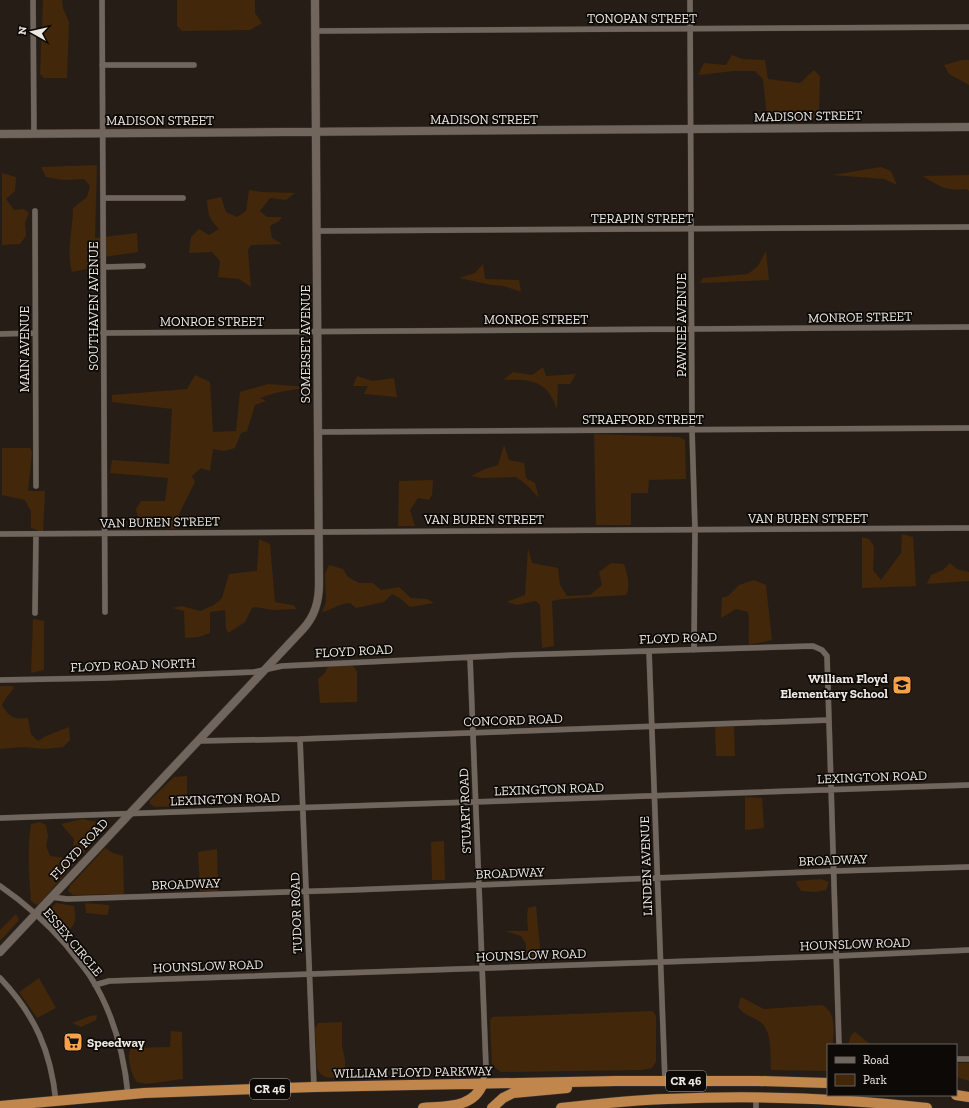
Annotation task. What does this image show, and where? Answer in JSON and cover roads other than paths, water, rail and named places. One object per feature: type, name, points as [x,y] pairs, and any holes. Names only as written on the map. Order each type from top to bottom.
[{"type":"highway","name":"WILLIAM FLOYD PARKWAY","points":[[0,1106],[56,1102],[128,1094],[314,1087],[616,1081],[758,1081],[827,1083]]},
{"type":"highway","points":[[492,1108],[503,1098],[517,1092],[596,1086],[616,1081]]},
{"type":"highway","points":[[423,1108],[467,1104],[478,1096],[483,1083]]},
{"type":"highway","points":[[957,1095],[969,1097]]},
{"type":"highway","name":"CR 46","points":[[561,1108],[756,1097],[832,1099],[927,1108]]},
{"type":"street","points":[[33,0],[34,134]]},
{"type":"street","name":"SOUTHAVEN AVENUE","points":[[102,0],[105,612]]},
{"type":"street","name":"SOMERSET AVENUE","points":[[266,669],[307,626],[316,609],[319,595],[315,0]]},
{"type":"street","name":"PAWNEE AVENUE","points":[[690,0],[692,430],[695,529],[694,650]]},
{"type":"street","name":"TONOPAN STREET","points":[[316,31],[969,28]]},
{"type":"street","points":[[102,65],[194,65]]},
{"type":"street","name":"MADISON STREET","points":[[0,134],[969,127]]},
{"type":"street","points":[[103,198],[183,198]]},
{"type":"street","name":"MAIN AVENUE","points":[[35,211],[36,486]]},
{"type":"street","name":"TERAPIN STREET","points":[[316,231],[969,227]]},
{"type":"street","points":[[104,267],[143,266]]},
{"type":"street","name":"MONROE STREET","points":[[103,333],[969,327]]},
{"type":"street","points":[[0,334],[35,333]]},
{"type":"street","name":"STRAFFORD STREET","points":[[318,432],[969,428]]},
{"type":"street","name":"VAN BUREN STREET","points":[[0,534],[969,528]]},
{"type":"street","points":[[36,534],[36,613]]},
{"type":"street","name":"FLOYD ROAD","points":[[0,952],[266,669],[282,666],[470,657],[814,646],[822,650],[827,656],[829,720]]},
{"type":"street","name":"LINDEN AVENUE","points":[[649,651],[665,1081]]},
{"type":"street","name":"STUART ROAD","points":[[470,657],[486,1067],[483,1083]]},
{"type":"street","name":"FLOYD ROAD NORTH","points":[[0,680],[105,678],[254,672],[266,669]]},
{"type":"street","points":[[829,720],[840,1044]]},
{"type":"street","name":"CONCORD ROAD","points":[[197,741],[300,739],[829,720]]},
{"type":"street","name":"TUDOR ROAD","points":[[300,739],[314,1087]]},
{"type":"street","name":"LEXINGTON ROAD","points":[[0,818],[476,803],[654,795],[969,785]]},
{"type":"street","name":"BROADWAY","points":[[51,897],[73,899],[969,867]]},
{"type":"street","name":"ESSEX CIRCLE","points":[[0,886],[36,913],[78,960],[95,985],[108,1009],[116,1032],[123,1061],[128,1094]]},
{"type":"street","name":"HOUNSLOW ROAD","points":[[95,985],[109,981],[837,956],[969,950]]},
{"type":"street","points":[[0,978],[26,1010],[38,1032],[50,1066],[56,1102]]},
{"type":"street","points":[[957,1059],[969,1058]]},
{"type":"street","points":[[756,1097],[756,1108]]},
{"type":"place","name":"William Floyd Elementary School","points":[[902,685]]},
{"type":"place","name":"Speedway","points":[[73,1042]]}]
